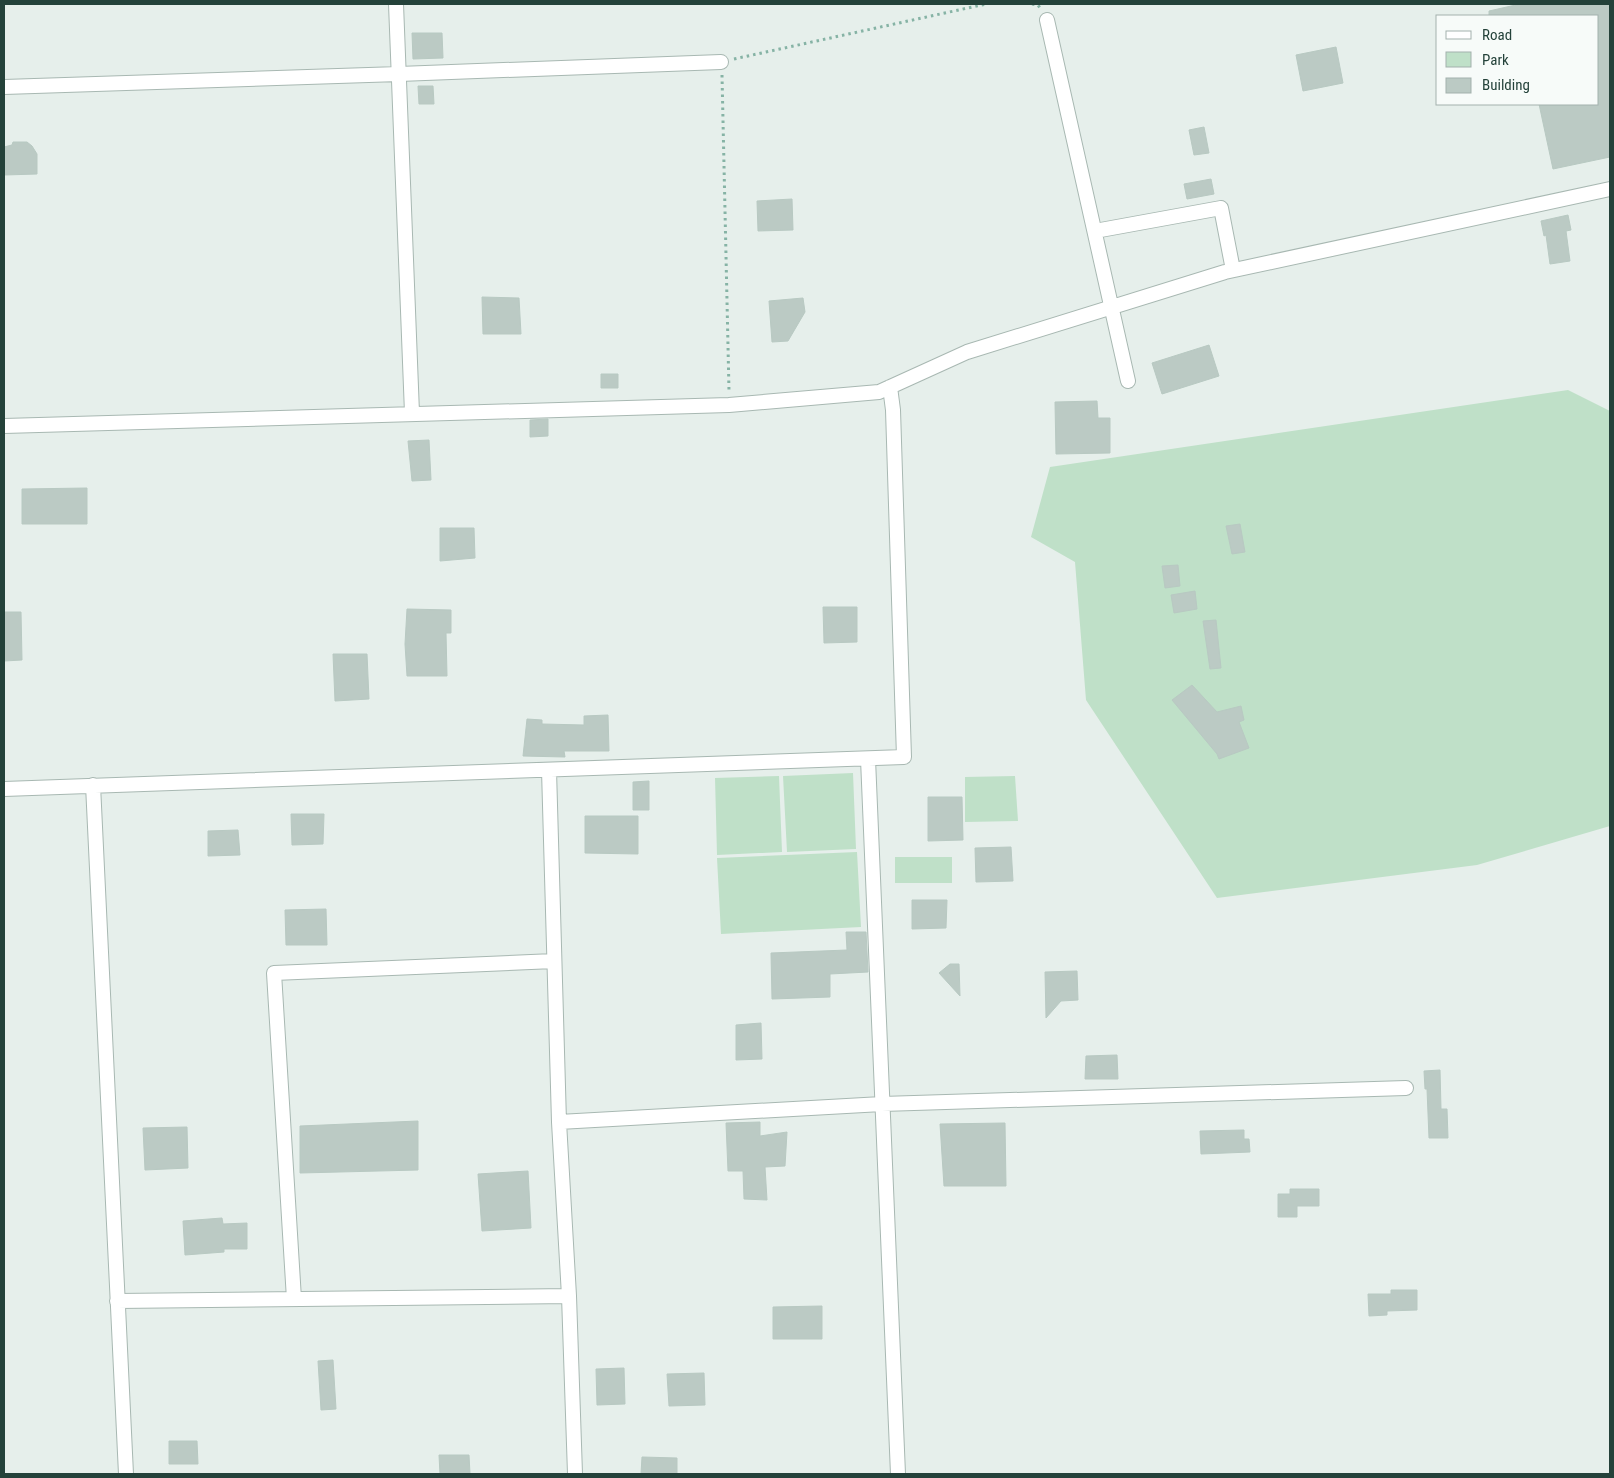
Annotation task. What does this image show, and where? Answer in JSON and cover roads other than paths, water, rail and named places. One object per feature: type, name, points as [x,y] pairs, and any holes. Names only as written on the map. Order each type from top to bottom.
[{"type":"street","points":[[396,4],[412,413]]},
{"type":"street","points":[[1047,20],[1128,381]]},
{"type":"street","points":[[4,87],[721,62]]},
{"type":"street","points":[[4,426],[729,405],[879,392],[967,352],[1233,270],[1610,188]]},
{"type":"street","points":[[1095,231],[1221,208],[1233,270]]},
{"type":"street","points":[[4,789],[904,758],[893,410],[890,387]]},
{"type":"street","points":[[868,759],[898,1474]]},
{"type":"street","points":[[549,770],[559,1122],[569,1296],[575,1474]]},
{"type":"street","points":[[94,786],[126,1474]]},
{"type":"street","points":[[294,1299],[274,973],[554,961]]},
{"type":"street","points":[[559,1122],[882,1104],[1406,1088]]},
{"type":"street","points":[[118,1301],[569,1296]]}]
